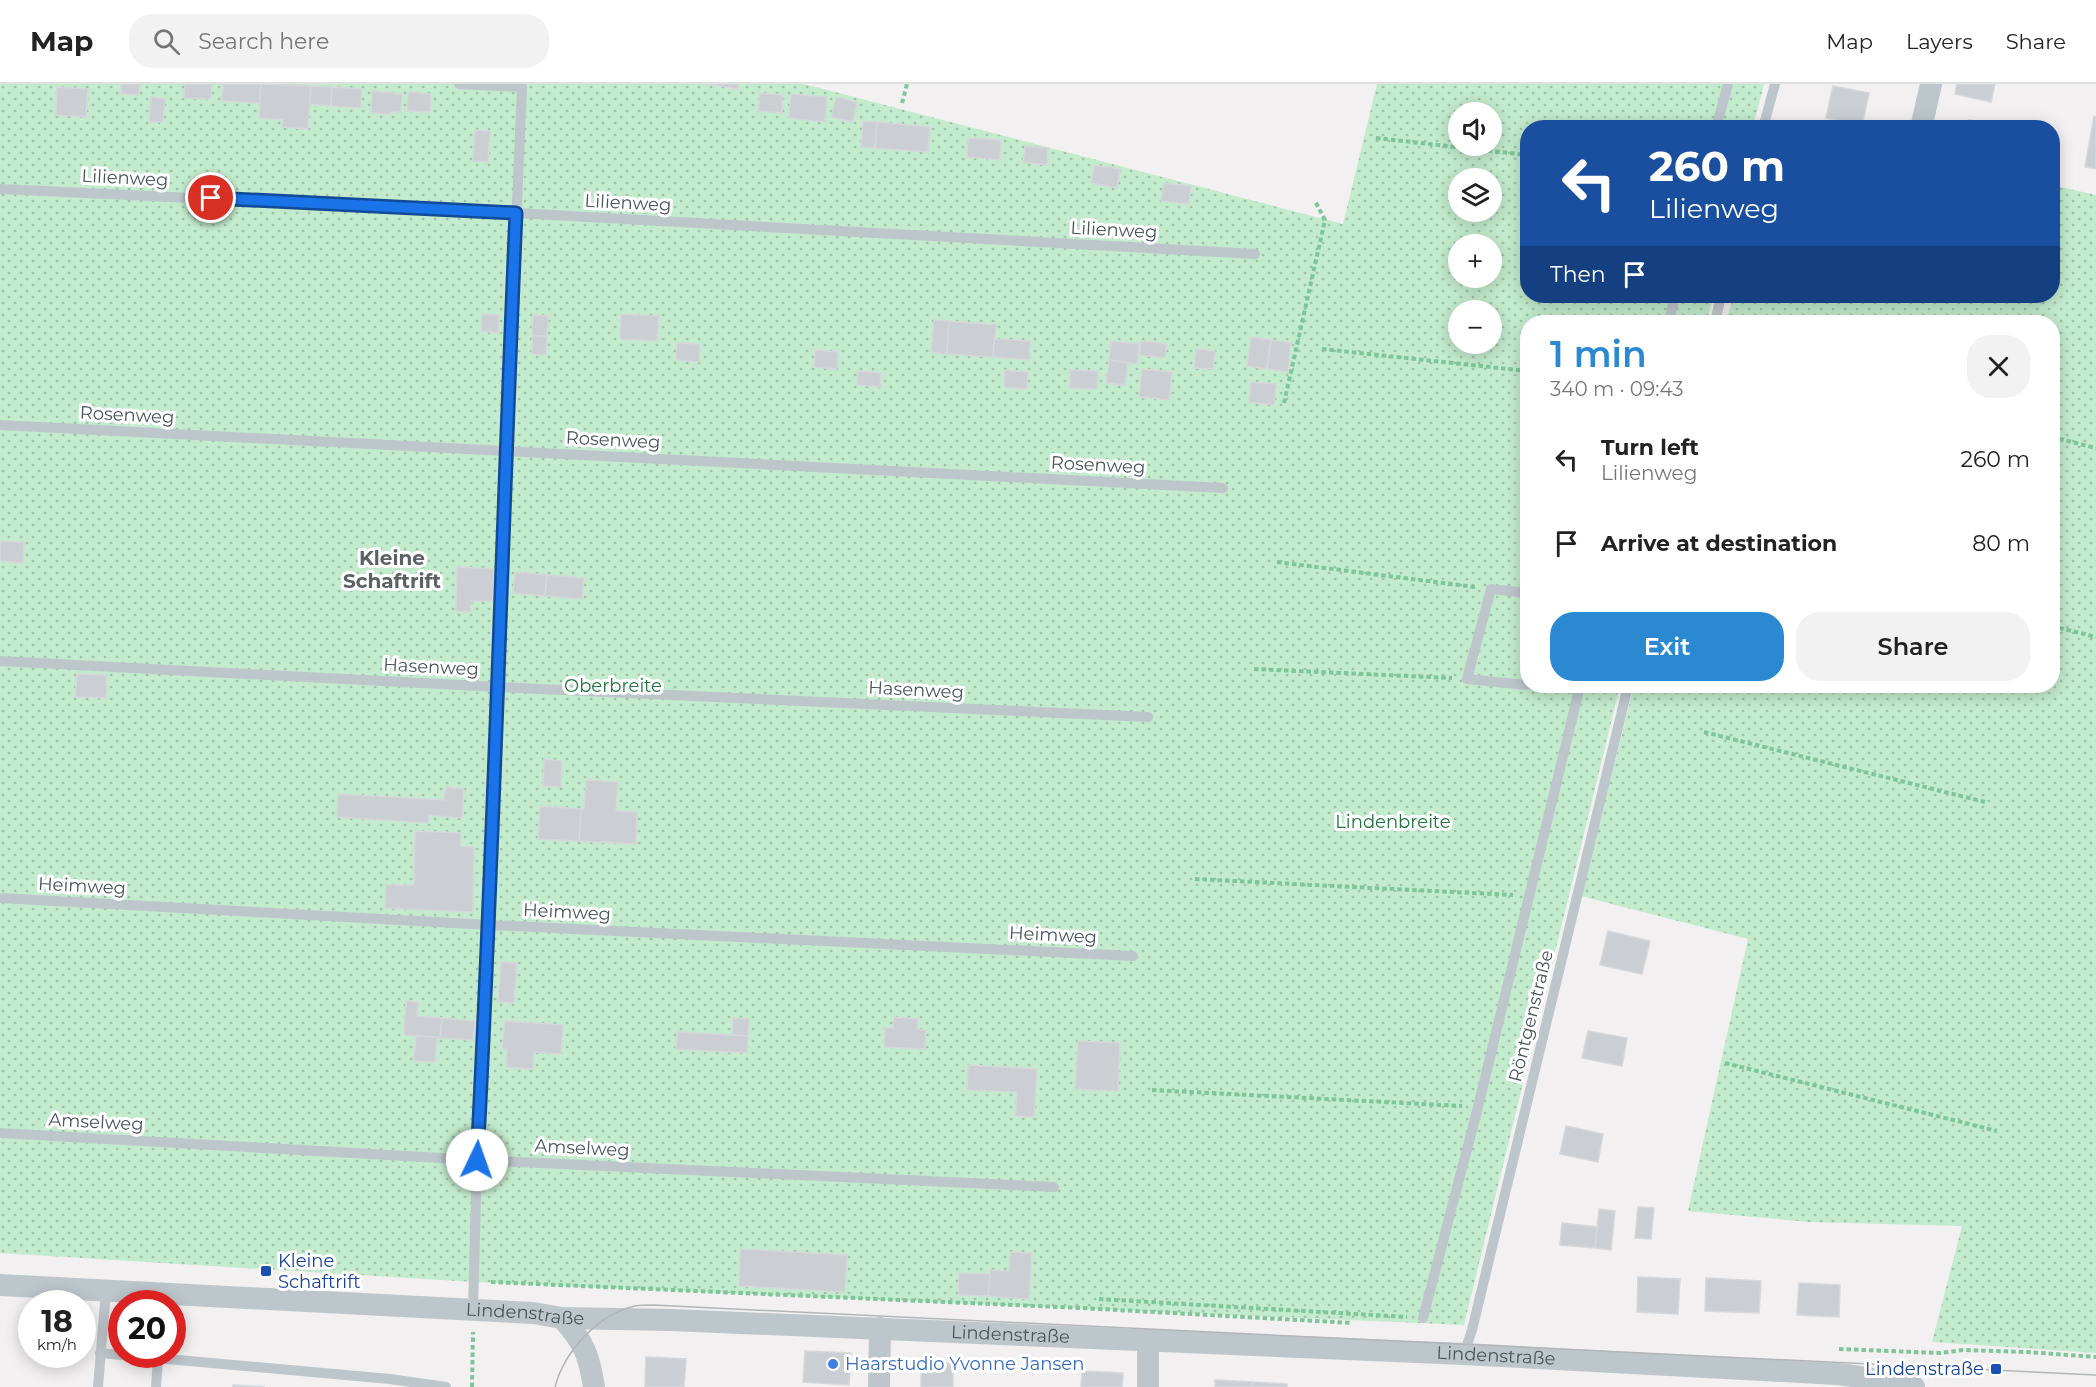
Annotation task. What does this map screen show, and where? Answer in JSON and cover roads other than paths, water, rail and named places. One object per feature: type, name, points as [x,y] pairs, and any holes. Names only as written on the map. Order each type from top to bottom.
[{"type":"street","points":[[1923,120],[1931,84]]},
{"type":"street","name":"Lindenstraße","points":[[0,1285],[533,1313],[562,1318],[880,1328],[1464,1354],[1837,1374],[1914,1387]]},
{"type":"street","points":[[562,1318],[581,1340],[587,1354],[594,1387]]},
{"type":"street","points":[[879,1387],[880,1328]]},
{"type":"street","points":[[1148,1340],[1148,1387]]},
{"type":"lane","points":[[459,84],[522,87],[506,450],[490,925],[477,1160],[473,1310]]},
{"type":"lane","points":[[1718,120],[1728,84]]},
{"type":"lane","points":[[1765,120],[1775,84]]},
{"type":"lane","name":"Lilienweg","points":[[0,189],[516,213],[1255,254]]},
{"type":"lane","name":"Rosenweg","points":[[0,425],[1223,488]]},
{"type":"lane","points":[[1520,592],[1491,589],[1467,679],[1520,683]]},
{"type":"lane","name":"Hasenweg","points":[[0,661],[1148,717]]},
{"type":"lane","points":[[1423,1318],[1478,1107],[1578,693]]},
{"type":"lane","name":"Röntgenstraße","points":[[1464,1354],[1472,1330],[1626,693]]},
{"type":"lane","name":"Heimweg","points":[[0,898],[490,925],[1133,956]]},
{"type":"lane","name":"Amselweg","points":[[0,1133],[477,1160],[1054,1187]]},
{"type":"lane","points":[[98,1387],[106,1290]]},
{"type":"lane","points":[[100,1353],[108,1354]]},
{"type":"lane","points":[[186,1361],[390,1379],[446,1387]]},
{"type":"lane","points":[[156,1387],[157,1368]]},
{"type":"tram line","points":[[555,1387],[566,1361],[584,1336],[621,1310],[648,1305],[2096,1375]]},
{"type":"place","name":"Kleine Schaftrift","points":[[266,1271]]},
{"type":"place","name":"Haarstudio Yvonne Jansen","points":[[833,1364]]},
{"type":"place","name":"Lindenstraße","points":[[1996,1369]]},
{"type":"district","name":"Kleine Schaftrift","points":[[392,570]]},
{"type":"park label","name":"Oberbreite","points":[[613,686]]},
{"type":"park label","name":"Lindenbreite","points":[[1393,822]]}]
